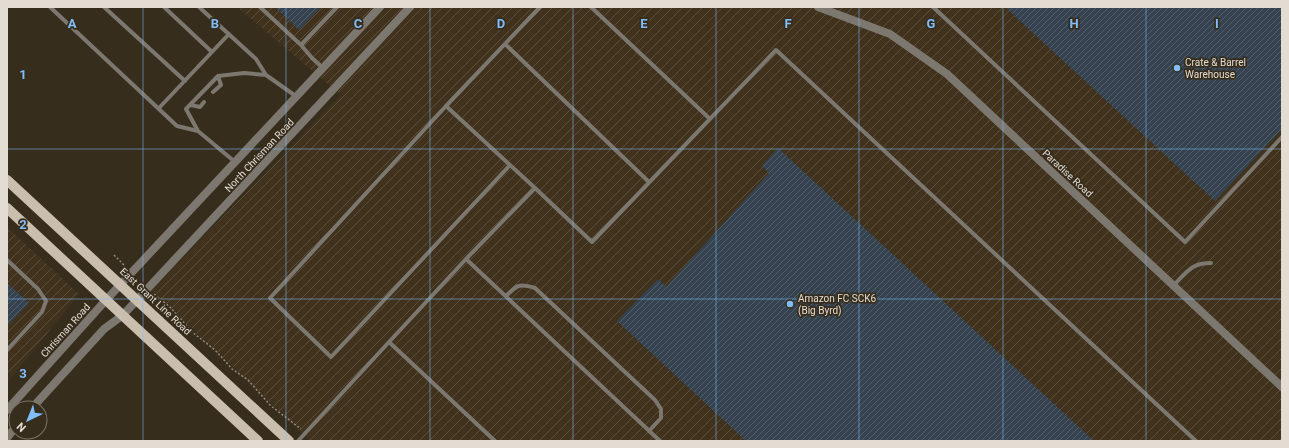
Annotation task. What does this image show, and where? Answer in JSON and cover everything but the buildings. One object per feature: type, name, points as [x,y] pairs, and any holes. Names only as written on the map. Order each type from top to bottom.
[{"type":"main road","name":"East Grant Line Road","points":[[7,180],[289,441]]},
{"type":"main road","points":[[7,208],[258,441]]},
{"type":"street","name":"North Chrisman Road","points":[[106,300],[380,7]]},
{"type":"street","name":"North Chrisman Road","points":[[122,315],[410,7]]},
{"type":"street","name":"Paradise Road","points":[[818,7],[890,34],[947,74],[1282,387]]},
{"type":"street","name":"Chrisman Road","points":[[7,410],[106,300]]},
{"type":"street","points":[[39,400],[104,329],[122,315]]},
{"type":"lane","points":[[50,7],[177,126],[198,131]]},
{"type":"lane","points":[[104,7],[185,81]]},
{"type":"lane","points":[[164,7],[212,52]]},
{"type":"lane","points":[[200,7],[256,59],[266,75],[297,97]]},
{"type":"lane","points":[[260,7],[324,68]]},
{"type":"lane","points":[[301,45],[337,7]]},
{"type":"lane","points":[[510,166],[331,357],[270,298],[446,106],[540,7]]},
{"type":"lane","points":[[591,7],[710,119]]},
{"type":"lane","points":[[933,7],[1185,242],[1282,138]]},
{"type":"lane","points":[[159,108],[229,34]]},
{"type":"lane","points":[[505,44],[649,182]]},
{"type":"lane","points":[[446,106],[592,242],[776,50],[1196,441]]},
{"type":"lane","points":[[235,162],[198,131],[186,110],[218,76],[244,73],[266,75]]},
{"type":"lane","points":[[213,92],[221,85],[218,76]]},
{"type":"lane","points":[[190,105],[200,107],[204,102]]},
{"type":"lane","points":[[298,441],[466,259],[535,188]]},
{"type":"lane","points":[[466,259],[660,441]]},
{"type":"lane","points":[[7,260],[38,289],[46,300],[42,312],[7,350]]},
{"type":"lane","points":[[1174,286],[1190,268],[1201,263],[1211,263]]},
{"type":"lane","points":[[506,296],[516,286],[525,284],[535,288],[655,400],[661,409],[661,418],[649,431]]},
{"type":"lane","points":[[389,342],[495,441]]},
{"type":"path","points":[[114,255],[132,272]]},
{"type":"path","points":[[148,288],[171,308],[192,332],[215,350],[232,368],[248,380],[271,406],[286,416],[306,433]]},
{"type":"shaded area","points":[[237,7],[1282,7],[1282,441],[311,441],[151,291],[341,95]]},
{"type":"shaded area","points":[[7,227],[79,294],[7,383]]},
{"type":"place","name":"Crate & Barrel Warehouse","points":[[1177,68]]},
{"type":"place","name":"Amazon FC SCK6 (Big Byrd)","points":[[790,304]]}]
